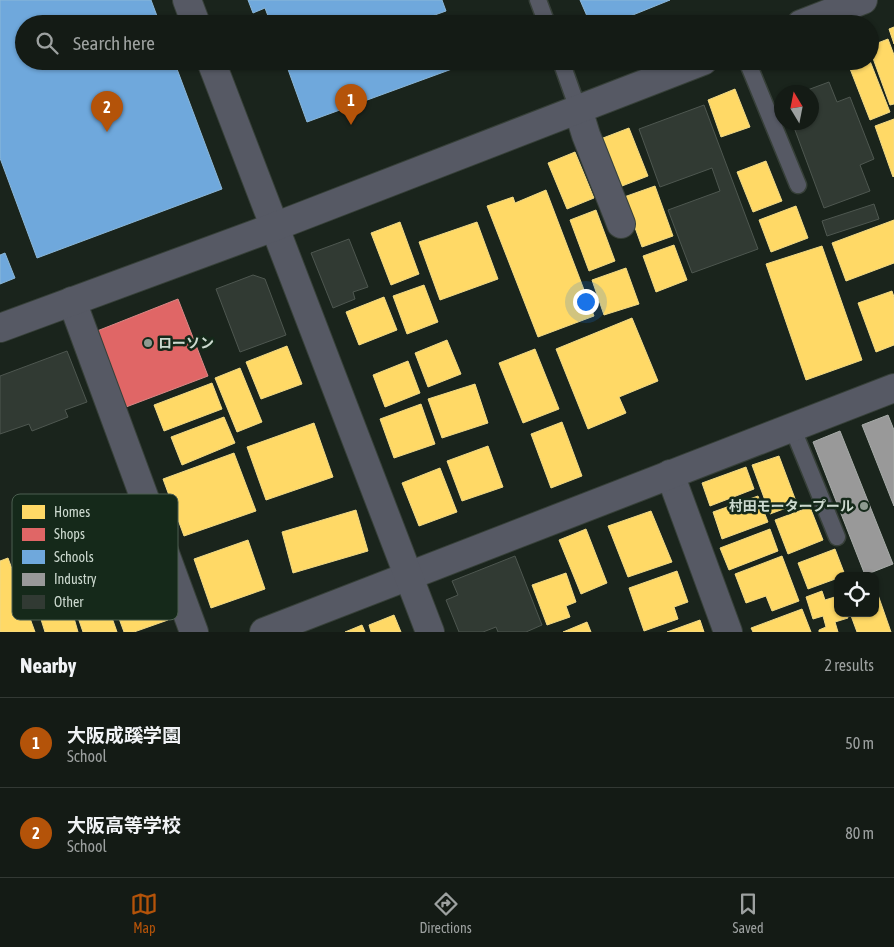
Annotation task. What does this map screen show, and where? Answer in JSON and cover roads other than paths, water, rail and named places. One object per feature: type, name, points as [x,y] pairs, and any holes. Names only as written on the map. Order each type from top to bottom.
[{"type":"street","points":[[187,0],[193,15]]},
{"type":"street","points":[[824,15],[863,0]]},
{"type":"street","points":[[213,70],[430,632]]},
{"type":"street","points":[[0,328],[274,227],[680,70]]},
{"type":"street","points":[[578,109],[620,224]]},
{"type":"street","points":[[72,301],[143,494]]},
{"type":"street","points":[[264,632],[894,388]]},
{"type":"street","points":[[670,474],[728,632]]},
{"type":"street","points":[[178,589],[194,632]]},
{"type":"lane","points":[[538,0],[544,15]]},
{"type":"lane","points":[[565,70],[578,109]]},
{"type":"lane","points":[[751,70],[798,185]]},
{"type":"lane","points":[[792,427],[837,537]]},
{"type":"place","name":"大阪成蹊学園","points":[[351,125]]},
{"type":"place","name":"大阪高等学校","points":[[107,132]]},
{"type":"place","name":"ローソン","points":[[148,343]]},
{"type":"place","name":"村田モータープール","points":[[864,506]]}]
